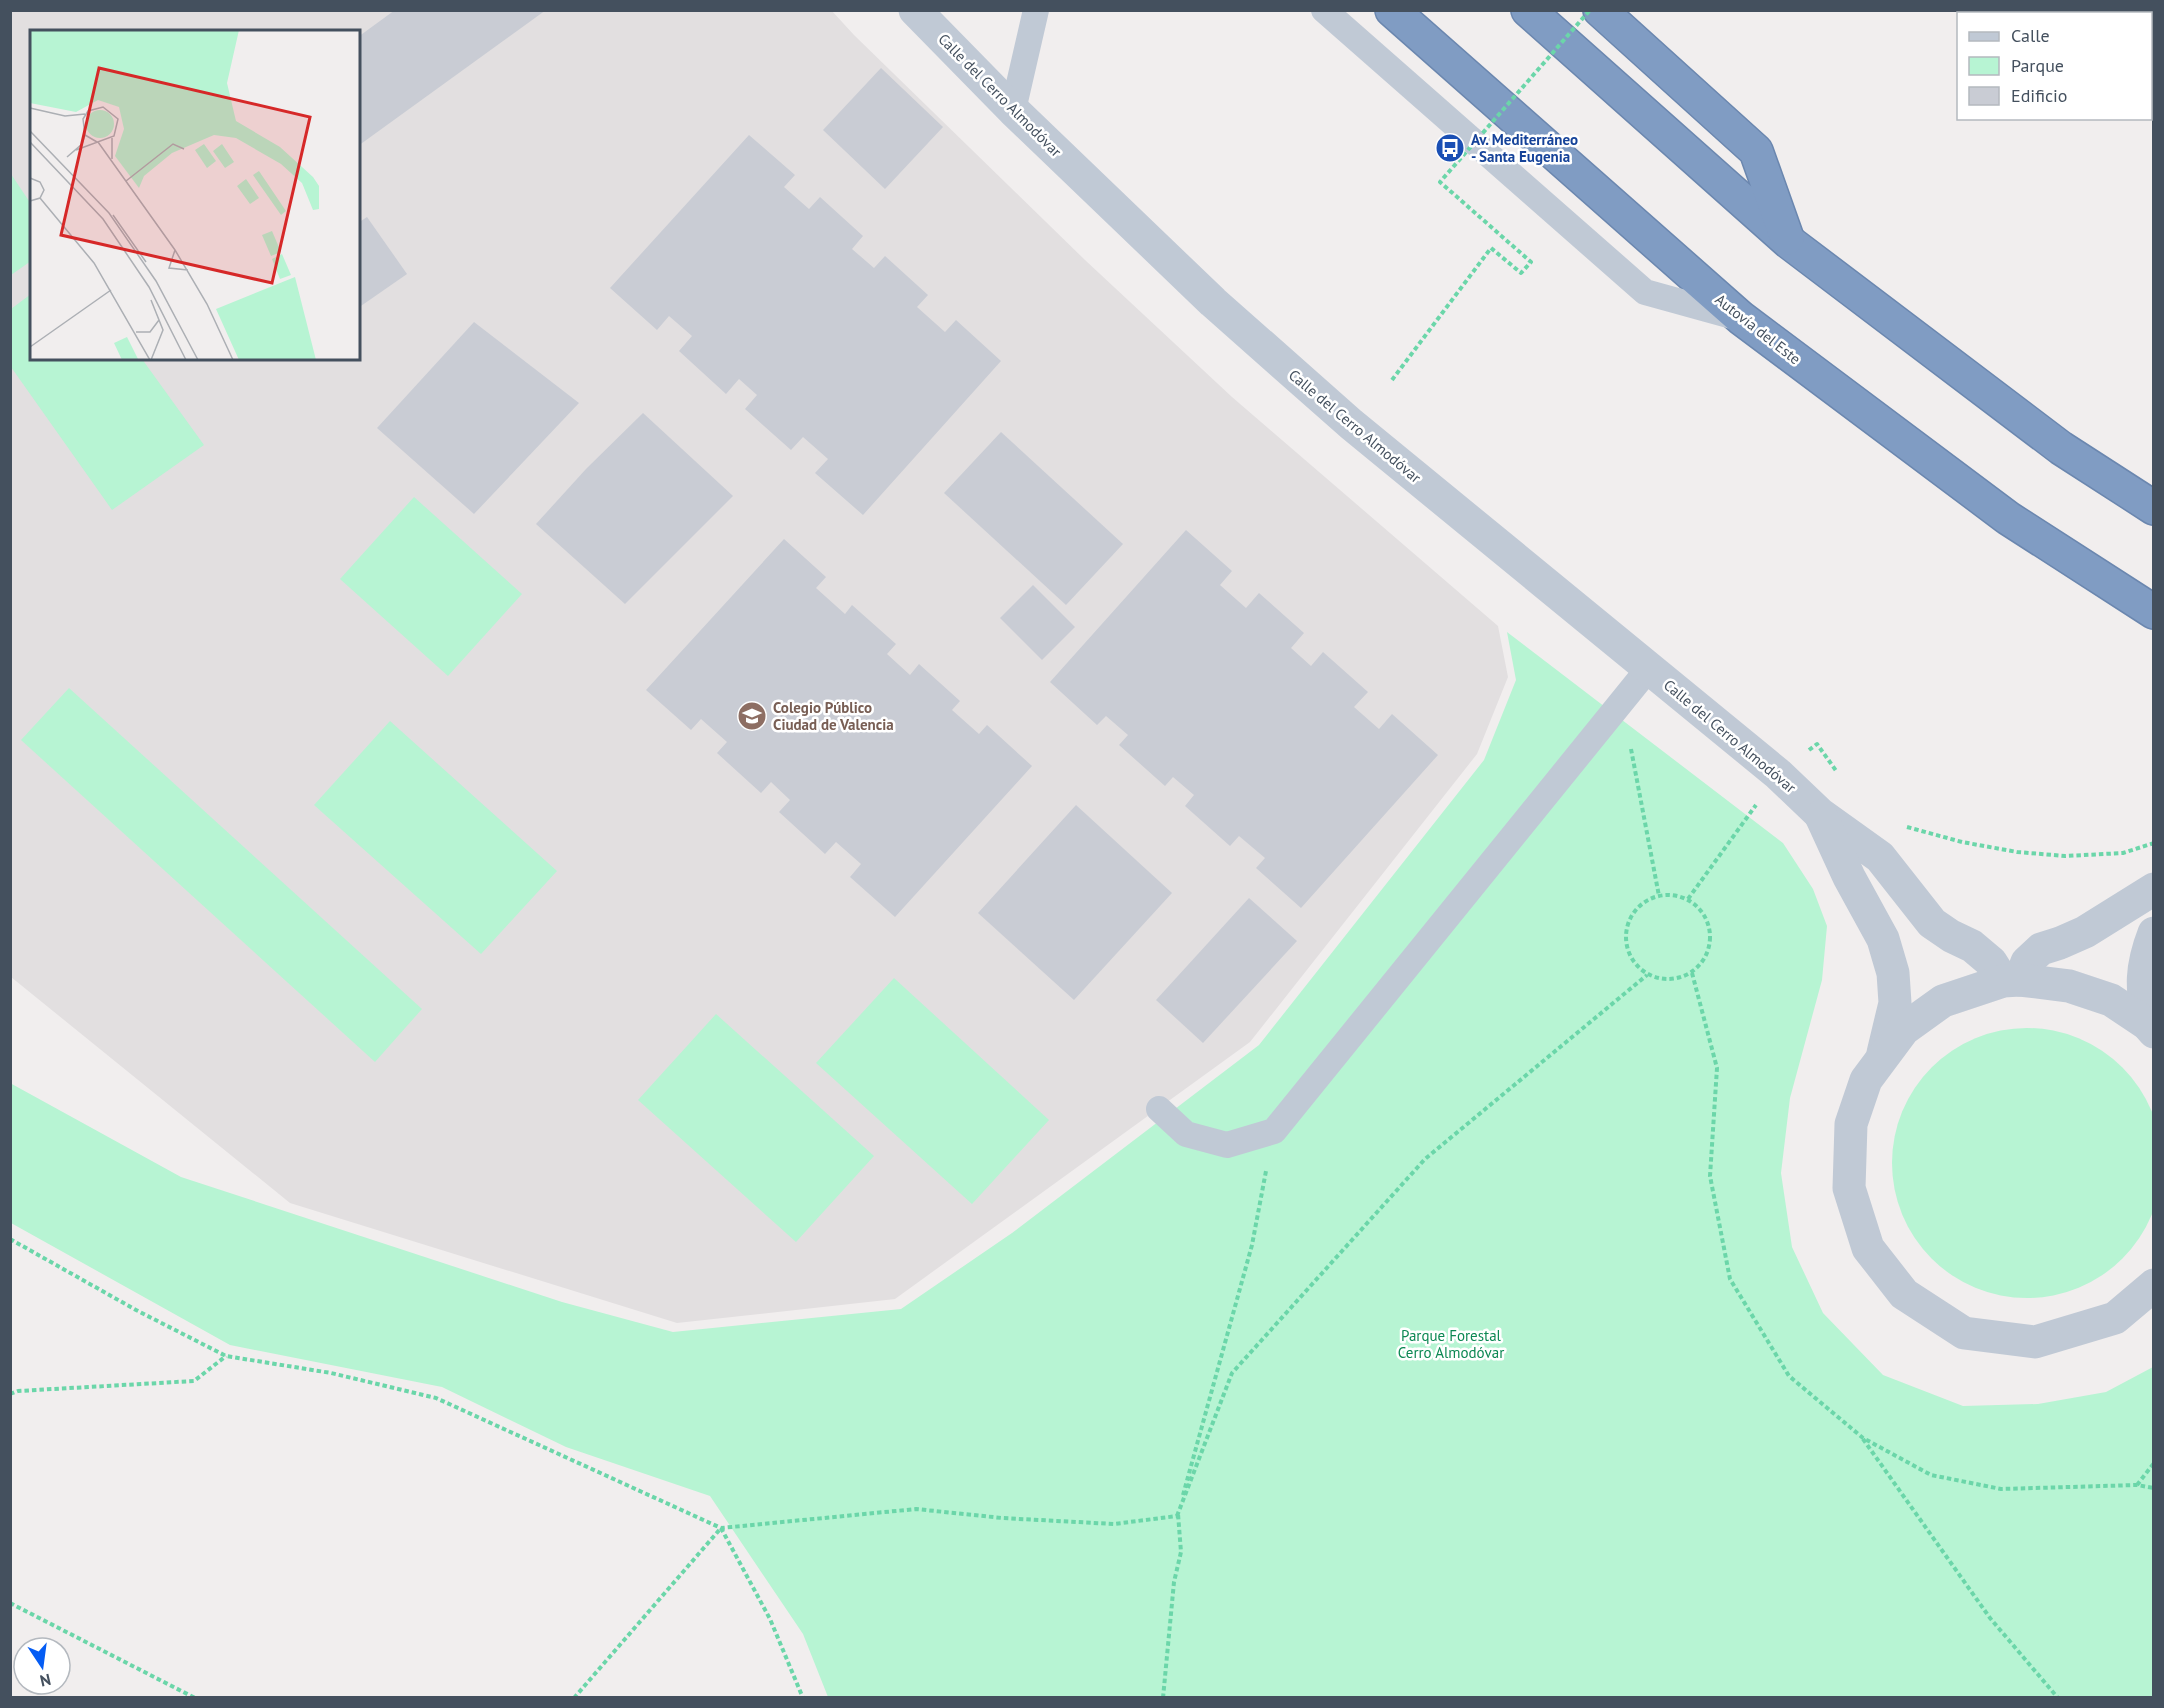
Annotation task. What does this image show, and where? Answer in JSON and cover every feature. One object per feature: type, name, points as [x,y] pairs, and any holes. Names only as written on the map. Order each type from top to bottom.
[{"type":"highway","name":"Autovía del Este","points":[[1392,10],[1741,318],[2008,518],[2154,612]]},
{"type":"highway","points":[[1528,10],[1789,242],[2061,448],[2154,508]]},
{"type":"highway","points":[[1600,10],[1756,151],[1789,242]]},
{"type":"street","name":"Calle del Cerro Almodóvar","points":[[915,10],[1013,110],[1213,302],[1351,424],[1649,668],[1790,765],[1820,814],[1849,877],[1883,939],[1893,973],[1894,1003],[1882,1060]]},
{"type":"street","name":"Calle del Cerro Almodóvar","points":[[1820,814],[1880,857],[1932,923],[1972,946],[2012,981]]},
{"type":"street","points":[[2012,981],[2041,949],[2085,932],[2154,889]]},
{"type":"street","points":[[2150,1028],[2142,985],[2144,958],[2154,933]]},
{"type":"street","points":[[2150,1028],[2111,1000],[2069,986],[2012,981],[1943,1001],[1904,1029],[1866,1080],[1851,1124],[1849,1188],[1868,1248],[1904,1294],[1964,1333],[2035,1342],[2115,1318],[2154,1285]]},
{"type":"lane","points":[[1013,110],[1036,10]]},
{"type":"lane","points":[[1324,10],[1646,292],[1741,318]]},
{"type":"lane","points":[[1159,1108],[1186,1134],[1227,1146],[1274,1131],[1649,668]]},
{"type":"path","points":[[1392,380],[1491,248],[1521,273],[1531,262],[1440,182],[1590,10]]},
{"type":"path","points":[[1610,716],[1627,728],[1659,896]]},
{"type":"path","points":[[1688,899],[1790,765],[1817,744],[1842,778]]},
{"type":"path","points":[[1896,824],[1962,842],[2017,852],[2065,856],[2123,853],[2154,843]]},
{"type":"path","points":[[1674,895],[1688,899],[1708,920],[1711,935],[1709,950],[1703,963],[1682,978],[1670,980],[1647,975],[1636,966],[1628,954],[1625,939],[1627,924],[1645,901],[1659,896],[1674,895]]},
{"type":"path","points":[[1692,973],[1717,1068],[1710,1176],[1730,1279],[1789,1376],[1863,1438],[1931,1475],[2001,1489],[2137,1485],[2154,1488]]},
{"type":"path","points":[[1178,1516],[1232,1373],[1425,1159],[1647,975]]},
{"type":"path","points":[[1163,1698],[1174,1582],[1181,1552],[1178,1516],[1252,1245],[1274,1131]]},
{"type":"path","points":[[10,1239],[136,1310],[226,1356],[331,1373],[436,1398],[720,1528],[916,1509],[1002,1518],[1114,1524],[1178,1516]]},
{"type":"path","points":[[10,1394],[18,1391],[194,1381],[226,1356]]},
{"type":"path","points":[[1863,1438],[1990,1618],[2058,1698]]},
{"type":"path","points":[[2137,1485],[2154,1463]]},
{"type":"path","points":[[574,1698],[720,1528]]},
{"type":"path","points":[[720,1528],[770,1619],[803,1698]]},
{"type":"path","points":[[10,1603],[195,1697]]},
{"type":"shaded area","name":"Colegio Público Ciudad de Valencia","points":[[10,11],[832,11],[1085,260],[1232,397],[1498,626],[1508,677],[1477,754],[1250,1042],[895,1299],[677,1323],[290,1203],[11,977]]},
{"type":"green space","points":[[11,174],[30,202],[30,262],[11,275]]},
{"type":"green space","points":[[30,295],[30,360],[143,360],[204,445],[112,510],[11,367],[11,309]]},
{"type":"green space","points":[[414,497],[522,594],[448,676],[340,579]]},
{"type":"green space","name":"Parque Forestal Cerro Almodóvar","points":[[1507,632],[1783,843],[1813,889],[1827,926],[1822,980],[1790,1098],[1781,1173],[1792,1247],[1823,1313],[1883,1375],[1963,1406],[2038,1404],[2106,1392],[2153,1367],[2153,1697],[828,1697],[803,1634],[710,1496],[566,1447],[442,1387],[230,1345],[11,1223],[10,1083],[181,1177],[562,1302],[673,1332],[901,1309],[1012,1233],[1259,1045],[1484,760],[1516,680]]},
{"type":"green space","points":[[69,688],[422,1009],[375,1062],[21,740]]},
{"type":"green space","points":[[390,721],[557,871],[481,954],[314,805]]},
{"type":"green space","points":[[894,978],[1049,1120],[972,1204],[816,1063]]},
{"type":"green space","points":[[716,1014],[874,1156],[796,1242],[638,1100]]},
{"type":"green space","points":[[2014,1028],[2040,1028],[2079,1038],[2102,1050],[2123,1067],[2140,1088],[2152,1111],[2160,1137],[2162,1163],[2160,1189],[2152,1215],[2140,1238],[2123,1259],[2102,1276],[2066,1293],[2040,1298],[2014,1298],[1988,1293],[1963,1282],[1941,1268],[1922,1249],[1908,1227],[1897,1202],[1892,1176],[1892,1150],[1897,1124],[1908,1099],[1922,1077],[1941,1058],[1963,1044],[1988,1033]]},
{"type":"building","points":[[395,10],[546,10],[360,145],[360,36]]},
{"type":"building","points":[[881,68],[943,127],[885,189],[823,130]]},
{"type":"building","points":[[749,135],[795,175],[784,187],[809,209],[820,197],[863,236],[852,249],[874,268],[885,256],[928,295],[917,307],[945,332],[956,320],[1001,361],[863,515],[815,473],[828,459],[803,437],[791,450],[745,409],[757,395],[739,379],[726,394],[679,351],[692,336],[669,316],[657,330],[610,288]]},
{"type":"building","points":[[367,217],[407,274],[360,307],[360,222]]},
{"type":"building","points":[[474,322],[579,403],[474,514],[377,428]]},
{"type":"building","points":[[643,413],[733,496],[625,604],[536,524],[586,469]]},
{"type":"building","points":[[1001,432],[1123,544],[1066,605],[944,493]]},
{"type":"building","points":[[1186,530],[1232,571],[1220,585],[1246,608],[1259,593],[1304,633],[1291,648],[1311,666],[1323,652],[1368,692],[1354,707],[1379,729],[1392,714],[1438,755],[1301,908],[1256,868],[1265,858],[1239,836],[1230,846],[1185,806],[1194,795],[1173,777],[1165,786],[1119,745],[1128,735],[1106,716],[1097,725],[1050,682]]},
{"type":"building","points":[[784,539],[826,577],[816,588],[845,614],[852,605],[896,644],[887,654],[910,675],[919,664],[960,701],[952,710],[979,734],[987,725],[1032,766],[895,917],[850,877],[861,864],[836,842],[825,854],[779,812],[790,800],[771,782],[761,793],[717,753],[727,742],[701,719],[691,730],[646,690]]},
{"type":"building","points":[[1033,585],[1075,627],[1042,660],[1000,618]]},
{"type":"building","points":[[1076,805],[1172,893],[1074,1000],[978,913]]},
{"type":"building","points":[[1249,898],[1297,941],[1203,1043],[1156,1000]]},
{"type":"place","name":"Av. Mediterráneo - Santa Eugenia","points":[[1450,148]]},
{"type":"place","name":"Colegio Público Ciudad de Valencia","points":[[752,716]]}]
